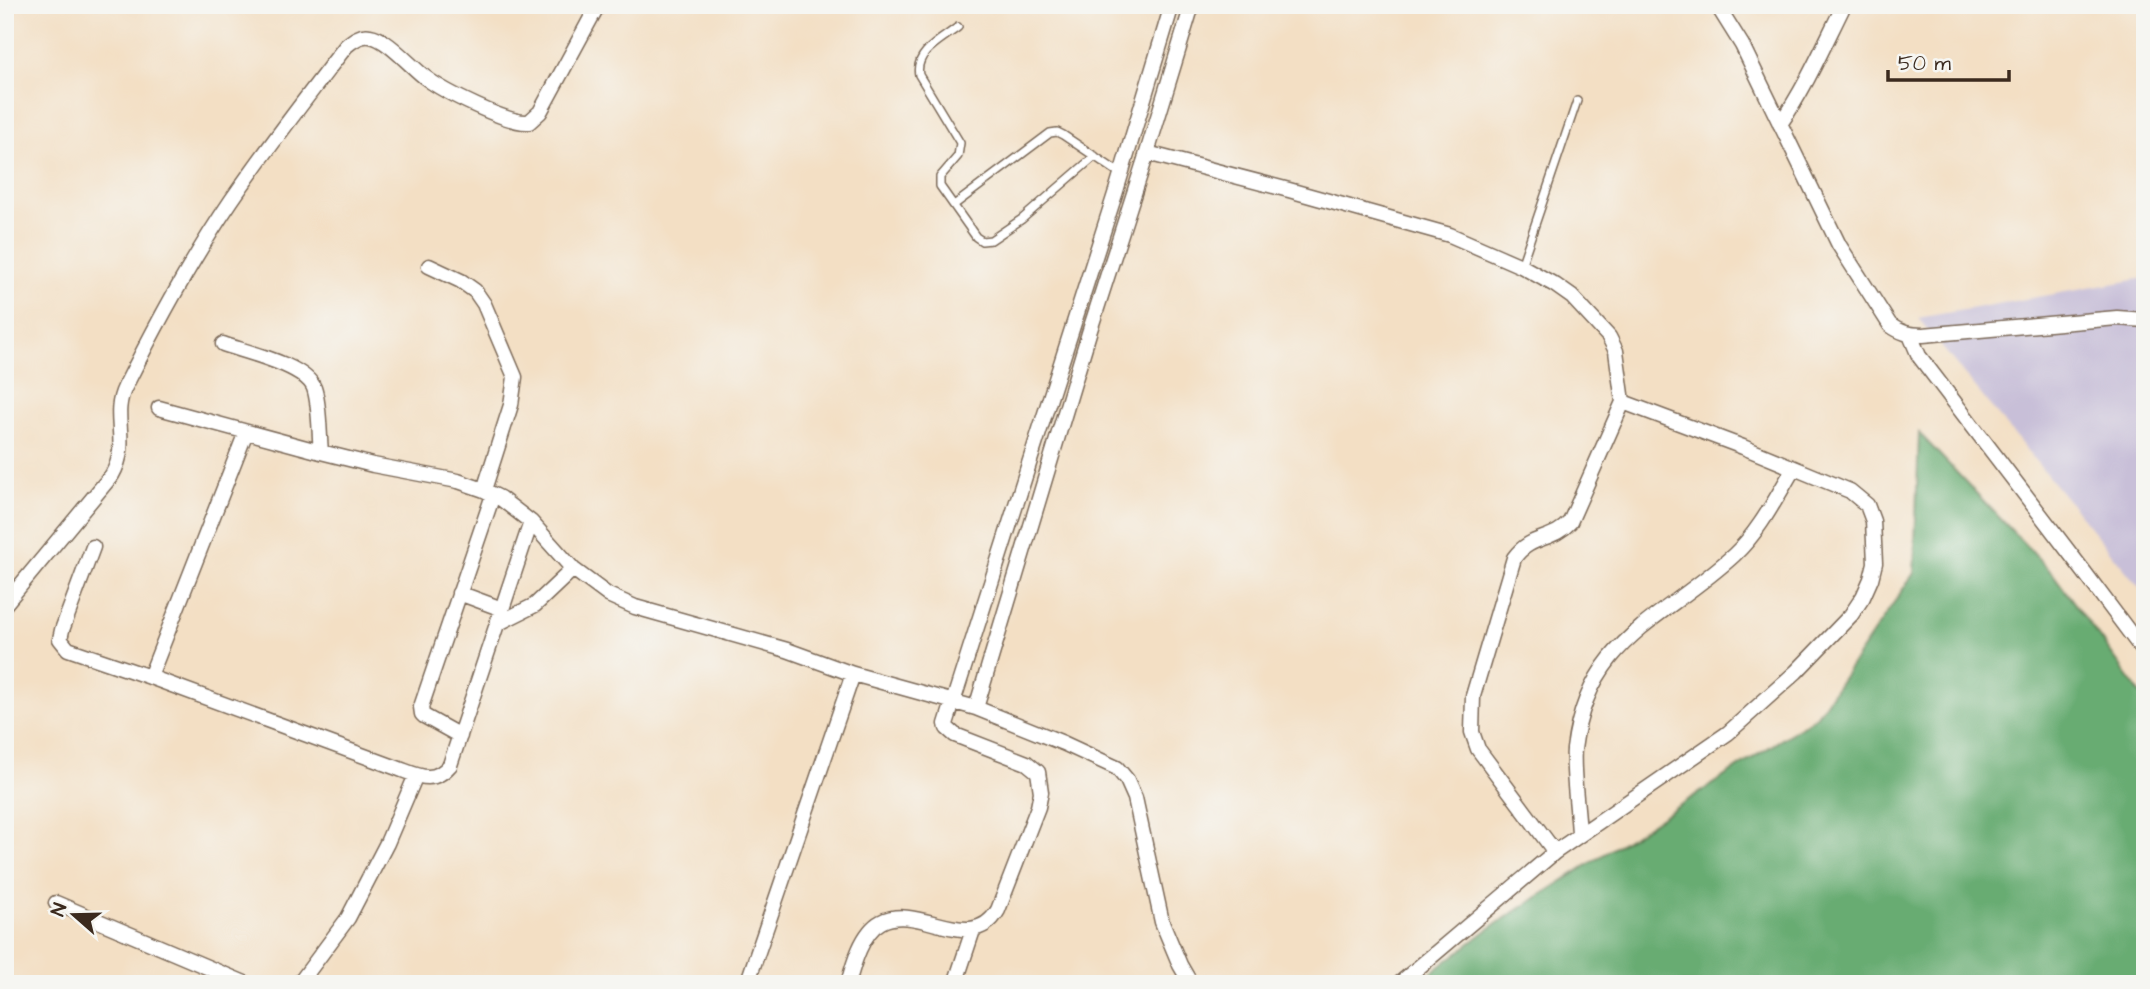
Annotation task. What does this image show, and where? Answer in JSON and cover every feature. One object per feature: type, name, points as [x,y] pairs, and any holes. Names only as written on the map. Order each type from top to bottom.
[{"type":"street","points":[[5,604],[112,475],[122,449],[119,406],[123,390],[190,264],[231,201],[346,46],[362,36],[379,38],[427,79],[445,90],[514,121],[529,122],[540,112],[598,5]]},
{"type":"street","points":[[848,984],[856,957],[866,938],[881,922],[899,918],[974,930],[988,924],[998,910],[1038,807],[1041,781],[1038,772],[1027,763],[950,732],[946,724],[1172,5]]},
{"type":"street","points":[[976,708],[1089,333],[1192,5]]},
{"type":"street","points":[[1717,5],[1742,46],[1839,245],[1890,325],[1910,335],[2117,318],[2145,320]]},
{"type":"street","points":[[1780,124],[1799,97],[1844,5]]},
{"type":"street","points":[[1134,129],[1153,134]]},
{"type":"street","points":[[1147,153],[1395,218],[1450,236],[1521,266],[1572,298],[1609,337],[1616,351],[1623,402],[1570,522],[1555,535],[1527,544],[1514,558],[1473,696],[1472,732],[1478,749],[1556,852]]},
{"type":"street","points":[[429,265],[475,291],[484,304],[515,377],[511,405],[489,492],[421,710],[428,719],[460,736]]},
{"type":"street","points":[[1910,335],[1919,356],[2145,653]]},
{"type":"street","points":[[223,344],[292,368],[308,378],[315,394],[321,452]]},
{"type":"street","points":[[1399,984],[1579,834],[1728,733],[1796,672],[1851,615],[1871,579],[1875,563],[1872,521],[1867,505],[1850,491],[1623,402]]},
{"type":"street","points":[[159,408],[373,465],[458,481],[489,492],[531,522],[573,569],[608,595],[635,607],[787,650],[853,674],[976,708],[1063,743],[1116,768],[1124,775],[1135,798],[1162,922],[1191,984]]},
{"type":"street","points":[[150,677],[246,432]]},
{"type":"street","points":[[1579,834],[1574,752],[1589,692],[1604,665],[1622,643],[1656,615],[1695,589],[1736,554],[1770,509],[1794,468]]},
{"type":"street","points":[[93,547],[62,630],[60,639],[63,645],[73,651],[430,778],[442,775],[450,765],[531,522]]},
{"type":"street","points":[[497,624],[535,605],[573,569]]},
{"type":"street","points":[[459,593],[502,609]]},
{"type":"street","points":[[747,984],[853,674]]},
{"type":"street","points":[[299,984],[348,918],[387,843],[416,775]]},
{"type":"street","points":[[56,904],[247,984]]},
{"type":"street","points":[[955,984],[974,930]]},
{"type":"lane","points":[[958,27],[926,51],[918,63],[918,68],[919,75],[960,144],[958,156],[942,173],[940,186],[976,237],[982,241],[991,240],[1022,219],[1095,156]]},
{"type":"lane","points":[[1521,266],[1577,101]]},
{"type":"lane","points":[[954,205],[1049,133],[1057,132],[1063,135],[1121,174]]},
{"type":"shaded area","points":[[2145,278],[2145,594],[1918,318]]},
{"type":"green space","points":[[1919,433],[2053,574],[2145,700],[2145,984],[1417,984],[1487,930],[1816,717],[1914,573]]}]
